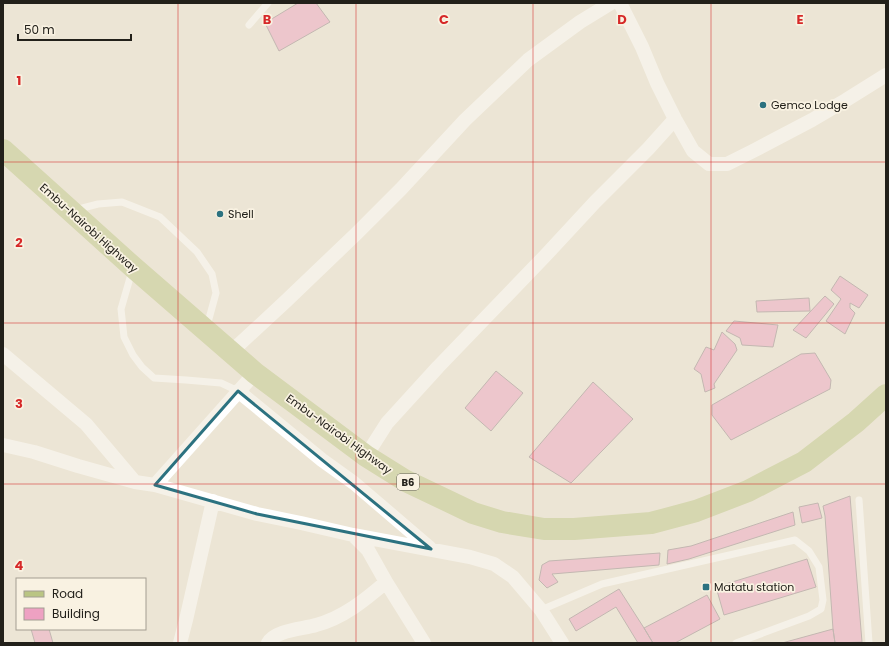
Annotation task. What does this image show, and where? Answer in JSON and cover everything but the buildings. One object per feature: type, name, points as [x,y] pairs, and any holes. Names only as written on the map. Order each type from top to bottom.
[{"type":"main road","name":"Embu-Nairobi Highway","points":[[3,150],[133,267],[255,373],[366,456],[406,481],[473,514],[502,522],[544,529],[574,529],[651,523],[696,511],[748,491],[804,462],[856,422],[886,395]]},
{"type":"street","points":[[231,352],[357,233],[401,189],[465,120],[528,60],[580,22],[611,3]]},
{"type":"street","points":[[620,3],[642,47],[657,83],[692,151],[709,164],[727,164],[754,151],[812,120],[886,75]]},
{"type":"street","points":[[366,456],[387,423],[675,119]]},
{"type":"street","points":[[3,354],[86,424],[135,482]]},
{"type":"street","points":[[155,485],[255,373]]},
{"type":"street","points":[[238,391],[322,460],[354,483],[431,549]]},
{"type":"street","points":[[3,445],[34,452],[135,482],[155,485],[257,514],[353,535],[470,557],[494,564],[513,578],[541,610],[562,643]]},
{"type":"street","points":[[180,643],[213,501]]},
{"type":"street","points":[[353,535],[368,550],[424,643]]},
{"type":"street","points":[[268,643],[270,640],[285,631],[316,625],[341,615],[365,600],[386,582]]},
{"type":"lane","points":[[249,25],[268,3]]},
{"type":"lane","points":[[71,211],[98,204],[122,202],[160,217],[197,252],[212,274],[216,293],[205,330]]},
{"type":"lane","points":[[133,267],[121,309],[124,337],[133,355],[142,368],[154,378],[221,383],[238,391]]},
{"type":"lane","points":[[859,500],[869,643]]},
{"type":"lane","points":[[541,610],[602,584],[795,540],[809,551],[819,567],[823,600],[821,609],[809,616],[736,643]]},
{"type":"highlighted area","points":[[238,391],[431,549],[257,514],[155,485]]},
{"type":"place","name":"Gemco Lodge","points":[[763,105]]},
{"type":"place","name":"Shell","points":[[220,214]]},
{"type":"place","name":"Matatu station","points":[[706,587]]}]
